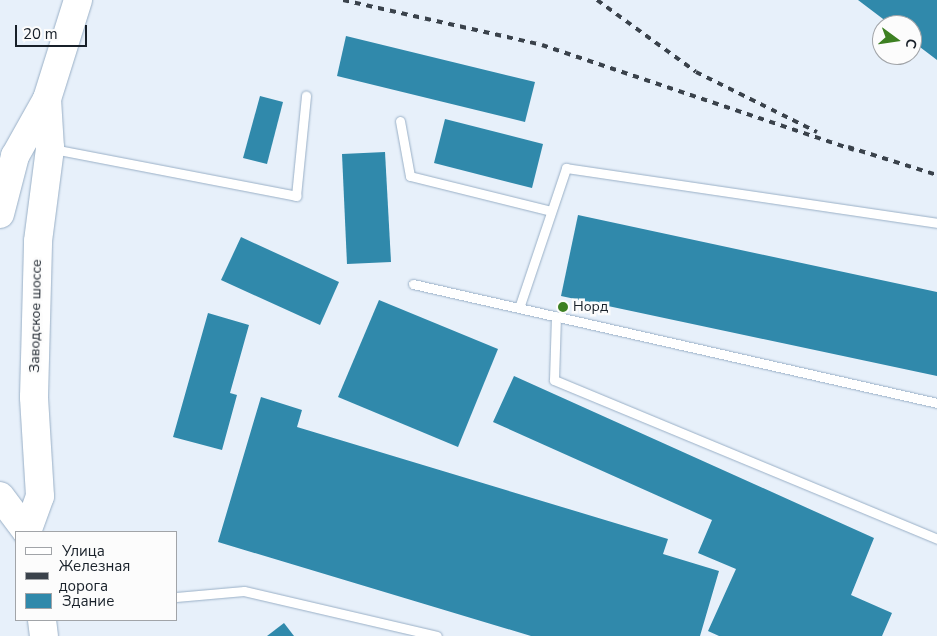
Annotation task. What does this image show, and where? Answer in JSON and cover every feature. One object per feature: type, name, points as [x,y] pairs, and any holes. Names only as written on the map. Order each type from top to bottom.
[{"type":"main road","name":"Заводское шоссе","points":[[0,214],[15,156],[47,99],[78,0]]},
{"type":"main road","name":"Заводское шоссе","points":[[27,531],[40,496],[34,397],[38,241],[50,148],[47,99]]},
{"type":"main road","name":"Заводское шоссе","points":[[0,496],[26,531]]},
{"type":"main road","points":[[42,621],[44,636]]},
{"type":"lane","points":[[50,148],[296,196],[306,94]]},
{"type":"lane","points":[[400,121],[410,176],[551,211]]},
{"type":"lane","points":[[519,308],[566,168],[937,223]]},
{"type":"lane","points":[[413,284],[937,403]]},
{"type":"lane","points":[[556,316],[554,380],[937,539]]},
{"type":"lane","points":[[178,597],[244,590],[437,636]]},
{"type":"building","points":[[858,0],[937,0],[937,60],[922,49],[922,15],[878,15]]},
{"type":"building","points":[[346,36],[535,82],[525,122],[337,76]]},
{"type":"building","points":[[260,96],[283,102],[267,164],[243,158]]},
{"type":"building","points":[[445,119],[543,144],[532,188],[434,163]]},
{"type":"building","points":[[385,152],[391,262],[347,264],[342,154]]},
{"type":"building","points":[[578,215],[937,292],[937,376],[561,296]]},
{"type":"building","points":[[241,237],[339,282],[320,325],[221,280]]},
{"type":"building","points":[[379,300],[498,349],[458,447],[338,397]]},
{"type":"building","points":[[208,313],[249,325],[230,393],[237,395],[222,450],[173,437]]},
{"type":"building","points":[[514,376],[874,538],[851,595],[892,613],[882,636],[719,636],[708,631],[736,569],[698,553],[712,520],[493,422]]},
{"type":"building","points":[[261,397],[302,410],[297,427],[668,539],[663,554],[719,571],[700,636],[531,636],[218,542]]},
{"type":"building","points":[[284,623],[294,636],[267,636]]},
{"type":"railway","points":[[343,0],[542,45],[854,150]]},
{"type":"railway","points":[[597,0],[696,72],[817,132]]},
{"type":"railway","points":[[848,147],[937,175]]},
{"type":"place","name":"Норд","points":[[563,307]]}]
